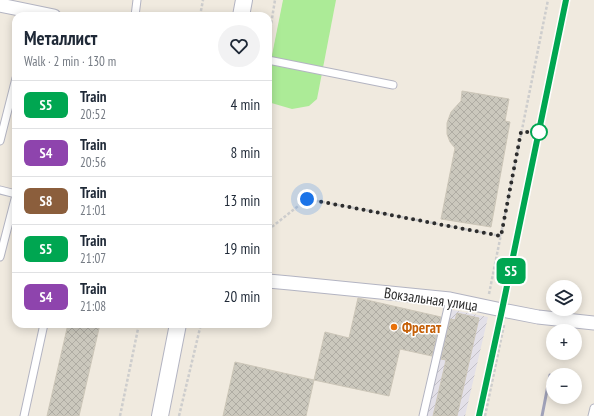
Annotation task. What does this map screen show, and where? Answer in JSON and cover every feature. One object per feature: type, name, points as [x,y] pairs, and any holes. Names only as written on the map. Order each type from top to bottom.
[{"type":"street","points":[[241,12],[244,0]]},
{"type":"street","points":[[0,5],[25,12]]},
{"type":"street","name":"Вокзальная улица","points":[[272,281],[450,299],[538,317],[594,322]]},
{"type":"street","points":[[162,416],[177,328]]},
{"type":"lane","points":[[136,12],[138,0]]},
{"type":"lane","points":[[272,61],[393,85]]},
{"type":"lane","points":[[0,142],[12,94]]},
{"type":"lane","points":[[0,190],[12,193]]},
{"type":"lane","points":[[0,257],[12,210]]},
{"type":"lane","points":[[423,416],[450,299]]},
{"type":"lane","points":[[24,416],[43,328]]},
{"type":"lane","points":[[592,416],[594,408]]},
{"type":"path","points":[[201,12],[203,0]]},
{"type":"path","points":[[272,18],[275,0]]},
{"type":"path","points":[[491,284],[548,0]]},
{"type":"path","points":[[272,227],[307,199],[501,236]]},
{"type":"path","points":[[485,416],[507,311]]},
{"type":"path","points":[[120,416],[137,328]]},
{"type":"path","points":[[179,416],[200,328]]},
{"type":"shaded area","points":[[448,309],[488,317],[465,416],[423,416]]},
{"type":"green space","points":[[283,0],[336,0],[317,99],[309,106],[292,109],[272,103],[272,55]]},
{"type":"building","points":[[462,91],[509,99],[505,121],[510,122],[491,227],[441,219],[455,148],[450,142],[447,134],[447,123],[451,112],[461,101]]},
{"type":"building","points":[[358,298],[441,317],[432,356],[400,349],[389,396],[314,380],[325,332],[349,338]]},
{"type":"building","points":[[457,313],[479,318],[457,416],[433,416],[446,360],[441,359],[450,319],[455,320]]},
{"type":"building","points":[[67,328],[99,328],[79,416],[47,416]]},
{"type":"building","points":[[235,362],[314,380],[306,416],[223,416]]},
{"type":"railway","points":[[479,416],[566,0]]},
{"type":"railway","points":[[542,416],[546,396]]},
{"type":"train","name":"S5","points":[[479,416],[566,0]]},
{"type":"place","name":"Фрегат","points":[[394,327]]},
{"type":"route","points":[[307,199],[501,236],[521,132],[539,132]]}]
